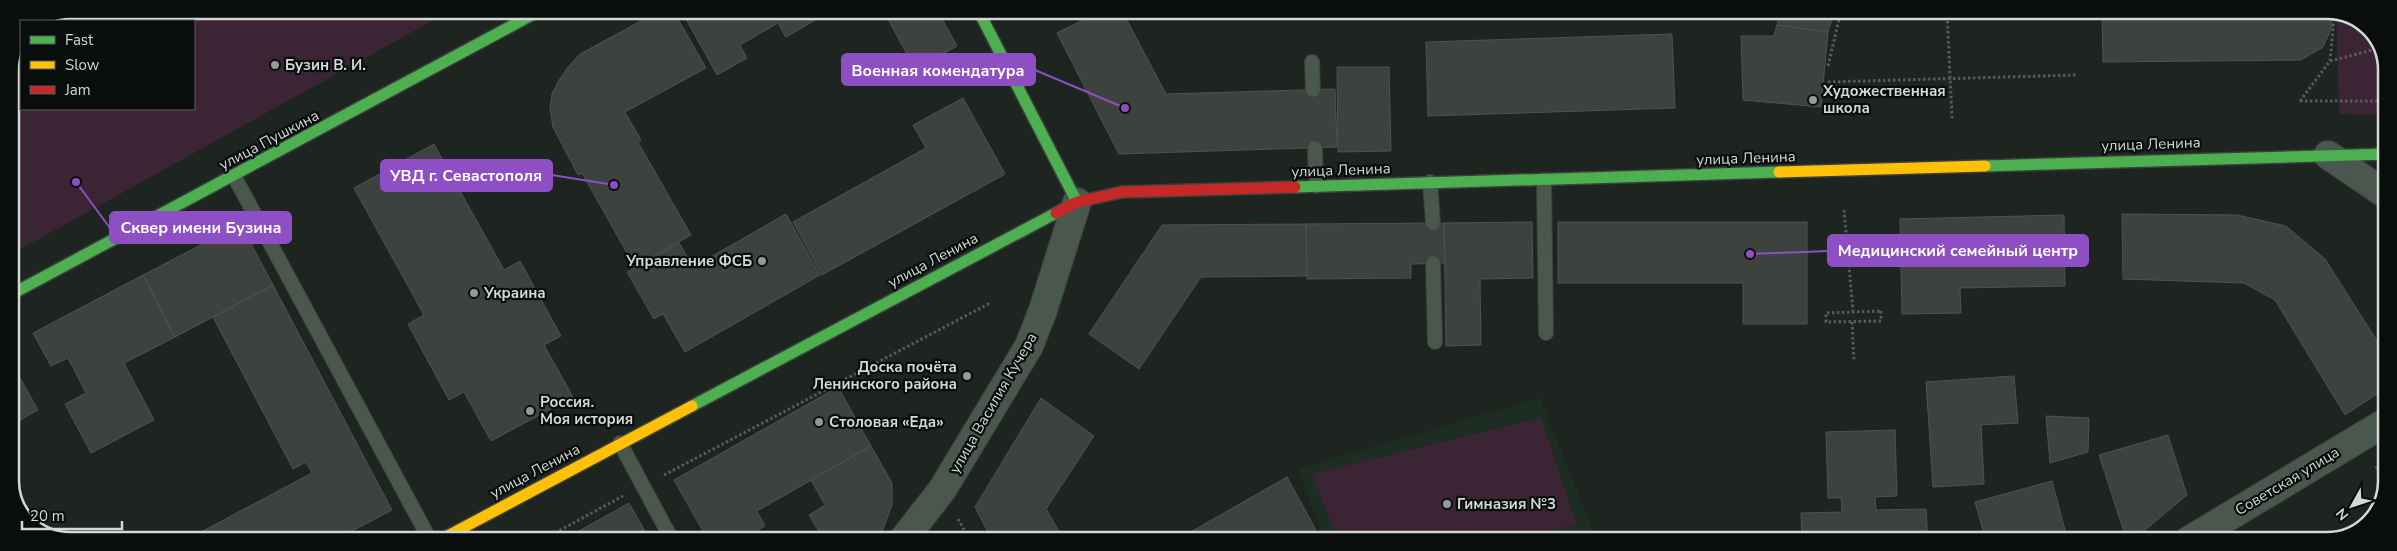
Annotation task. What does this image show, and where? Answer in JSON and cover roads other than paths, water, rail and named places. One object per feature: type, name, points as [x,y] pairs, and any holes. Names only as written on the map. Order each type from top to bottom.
[{"type":"main road","name":"улица Пушкина","points":[[19,291],[524,19]]},
{"type":"main road","points":[[983,19],[1077,202]]},
{"type":"main road","name":"улица Ленина","points":[[455,532],[1077,202],[1122,192],[1406,182],[1544,180],[2090,161],[2378,154]]},
{"type":"street","points":[[2328,155],[2378,189]]},
{"type":"street","name":"улица Василия Кучера","points":[[909,532],[942,490],[1029,346],[1043,310],[1077,202]]},
{"type":"street","name":"Советская улица","points":[[2203,532],[2378,427]]},
{"type":"lane","points":[[1312,62],[1313,90]]},
{"type":"lane","points":[[1315,148],[1316,186]]},
{"type":"lane","points":[[234,176],[426,532]]},
{"type":"lane","points":[[1544,180],[1546,333]]},
{"type":"lane","points":[[1430,182],[1433,222]]},
{"type":"lane","points":[[1433,263],[1435,342]]},
{"type":"lane","points":[[620,443],[668,532]]},
{"type":"place","name":"Бузин В. И.","points":[[275,65]]},
{"type":"place","name":"Художественная школа","points":[[1813,100]]},
{"type":"place","name":"Военная комендатура","points":[[1125,108]]},
{"type":"place","name":"Сквер имени Бузина","points":[[76,182]]},
{"type":"place","name":"УВД г. Севастополя","points":[[614,185]]},
{"type":"place","name":"Медицинский семейный центр","points":[[1750,254]]},
{"type":"place","name":"Управление ФСБ","points":[[762,261]]},
{"type":"place","name":"Украина","points":[[474,293]]},
{"type":"place","name":"Доска почёта Ленинского района","points":[[967,376]]},
{"type":"place","name":"Россия. Моя история","points":[[530,411]]},
{"type":"place","name":"Столовая «Еда»","points":[[819,422]]},
{"type":"place","name":"Гимназия №3","points":[[1447,504]]}]
